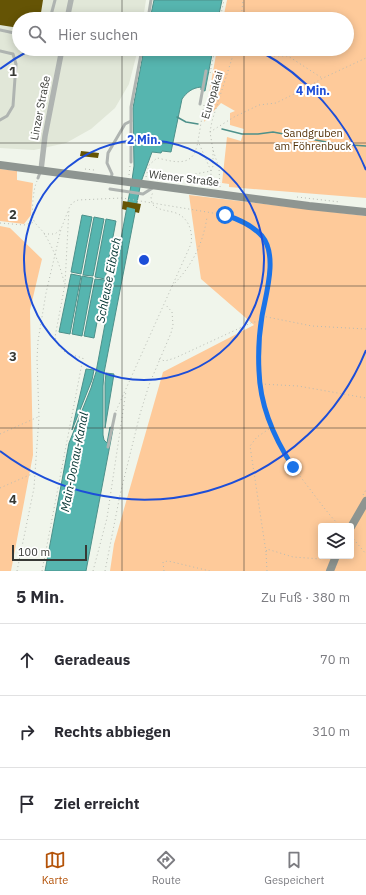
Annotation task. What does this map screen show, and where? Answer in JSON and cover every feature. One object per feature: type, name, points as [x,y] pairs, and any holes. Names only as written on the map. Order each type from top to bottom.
[{"type":"main road","name":"Wiener Straße","points":[[0,165],[40,174],[128,180],[309,206],[366,212]]},
{"type":"main road","points":[[353,523],[366,501]]},
{"type":"main road","points":[[330,571],[335,559]]},
{"type":"street","points":[[68,12],[71,0]]},
{"type":"street","name":"Linzer Straße","points":[[40,174],[45,136],[61,56]]},
{"type":"lane","points":[[52,12],[55,0]]},
{"type":"lane","points":[[149,12],[151,0]]},
{"type":"lane","points":[[0,30],[12,33]]},
{"type":"lane","points":[[0,51],[12,54]]},
{"type":"lane","points":[[0,120],[7,116],[13,106],[16,64],[14,56]]},
{"type":"lane","points":[[131,162],[131,107],[141,56]]},
{"type":"lane","points":[[202,104],[206,71]]},
{"type":"lane","points":[[112,180],[112,174],[107,163],[108,153],[125,124],[131,121]]},
{"type":"lane","points":[[110,188],[143,194],[157,185]]},
{"type":"lane","points":[[108,447],[115,414]]},
{"type":"path","points":[[221,12],[224,0]]},
{"type":"path","points":[[242,12],[243,0]]},
{"type":"path","points":[[209,77],[214,56]]},
{"type":"path","name":"Europakai","points":[[221,194],[219,168],[213,150],[210,132],[212,121],[234,56]]},
{"type":"path","points":[[269,56],[288,56],[323,78]]},
{"type":"path","points":[[210,132],[252,108],[259,105],[276,103],[323,78],[366,58]]},
{"type":"path","points":[[145,182],[149,165],[157,158],[180,162],[186,161],[194,155],[198,141],[202,104]]},
{"type":"path","points":[[198,141],[211,171]]},
{"type":"path","points":[[211,183],[213,150]]},
{"type":"path","points":[[128,180],[131,162]]},
{"type":"path","points":[[115,414],[191,244],[191,230],[188,223],[177,214],[160,210],[152,204],[151,196],[160,181],[211,171]]},
{"type":"path","points":[[40,174],[35,184],[33,216],[35,222],[56,255],[65,284]]},
{"type":"path","points":[[17,571],[34,488],[39,417],[37,359],[38,341],[46,293],[61,229],[69,208],[72,203],[78,200],[122,198],[144,203],[225,215],[239,219],[252,227],[262,236],[270,257],[258,355],[260,384],[266,414],[283,452],[330,516],[337,523]]},
{"type":"path","points":[[42,571],[83,358],[71,355],[62,350],[55,337],[65,284],[69,208]]},
{"type":"path","points":[[172,287],[183,275],[200,245],[207,217]]},
{"type":"path","points":[[0,223],[24,225],[35,222]]},
{"type":"path","points":[[44,234],[55,234],[61,229]]},
{"type":"path","points":[[105,571],[120,495],[140,414],[149,386],[173,325],[172,312],[164,304]]},
{"type":"path","points":[[262,316],[312,326],[366,329]]},
{"type":"path","points":[[160,359],[165,361],[175,358],[253,322],[262,322]]},
{"type":"path","points":[[260,384],[298,386],[366,398]]},
{"type":"path","points":[[93,571],[107,518],[118,435],[127,388]]},
{"type":"path","points":[[0,434],[39,417]]},
{"type":"path","points":[[267,571],[266,552],[250,446],[257,437],[272,427]]},
{"type":"path","points":[[0,488],[35,473]]},
{"type":"path","points":[[354,540],[366,554]]},
{"type":"path","points":[[266,552],[267,549],[271,549],[293,557],[318,559]]},
{"type":"path","points":[[164,571],[163,562],[168,561],[210,571]]},
{"type":"shaded area","points":[[0,0],[146,0],[144,12],[12,12],[12,56],[136,56],[129,84],[115,108],[91,129],[66,143],[34,150],[0,148]]},
{"type":"green space","name":"Sandgruben am Föhrenbuck","points":[[227,0],[366,0],[366,198],[229,187],[229,184],[222,183],[227,137],[241,141],[244,129],[230,125],[230,113],[235,111],[221,103],[204,122],[216,56],[354,56],[354,12],[224,12]]},
{"type":"green space","points":[[0,169],[17,171],[17,180],[33,183],[31,215],[24,224],[0,221]]},
{"type":"green space","points":[[189,195],[366,216],[366,571],[110,571],[114,544],[163,372],[254,325],[201,279]]},
{"type":"green space","points":[[0,226],[10,228],[42,259],[30,310],[33,455],[11,571],[0,571]]},
{"type":"water","points":[[154,0],[222,0],[219,12],[151,12]]},
{"type":"water","name":"Main-Donau-Kanal","points":[[143,56],[212,56],[205,91],[201,90],[201,87],[192,89],[182,99],[171,152],[152,152],[141,182],[104,373],[103,435],[104,440],[107,443],[110,427],[113,429],[86,571],[45,571],[69,443],[96,372],[134,166],[133,108]]},
{"type":"water","points":[[82,215],[92,217],[81,274],[71,272]]},
{"type":"water","points":[[94,217],[104,219],[93,276],[83,275]]},
{"type":"water","points":[[106,219],[116,221],[105,279],[95,277]]},
{"type":"water","points":[[71,274],[81,276],[70,334],[59,332]]},
{"type":"water","points":[[82,276],[93,278],[82,336],[72,334]]},
{"type":"water","points":[[95,279],[105,280],[94,338],[84,336]]},
{"type":"water","points":[[86,369],[94,370],[92,380],[72,430]]},
{"type":"water","points":[[106,373],[114,374],[105,428],[105,383]]},
{"type":"building","points":[[0,0],[43,0],[41,12],[12,12],[12,27],[0,25]]},
{"type":"building","points":[[81,151],[99,153],[98,158],[80,156]]},
{"type":"building","points":[[123,201],[141,204],[139,213],[135,212],[135,209],[127,207],[126,210],[122,209]]},
{"type":"waterway","points":[[177,117],[186,122],[198,124]]},
{"type":"waterway","points":[[222,129],[242,134],[273,132],[337,144],[366,146]]},
{"type":"route","points":[[225,215],[239,219],[252,227],[262,236],[270,257],[258,355],[259,372],[266,414],[283,452],[293,467]]},
{"type":"water label","name":"Schleuse Eibach","points":[[108,280]]}]
